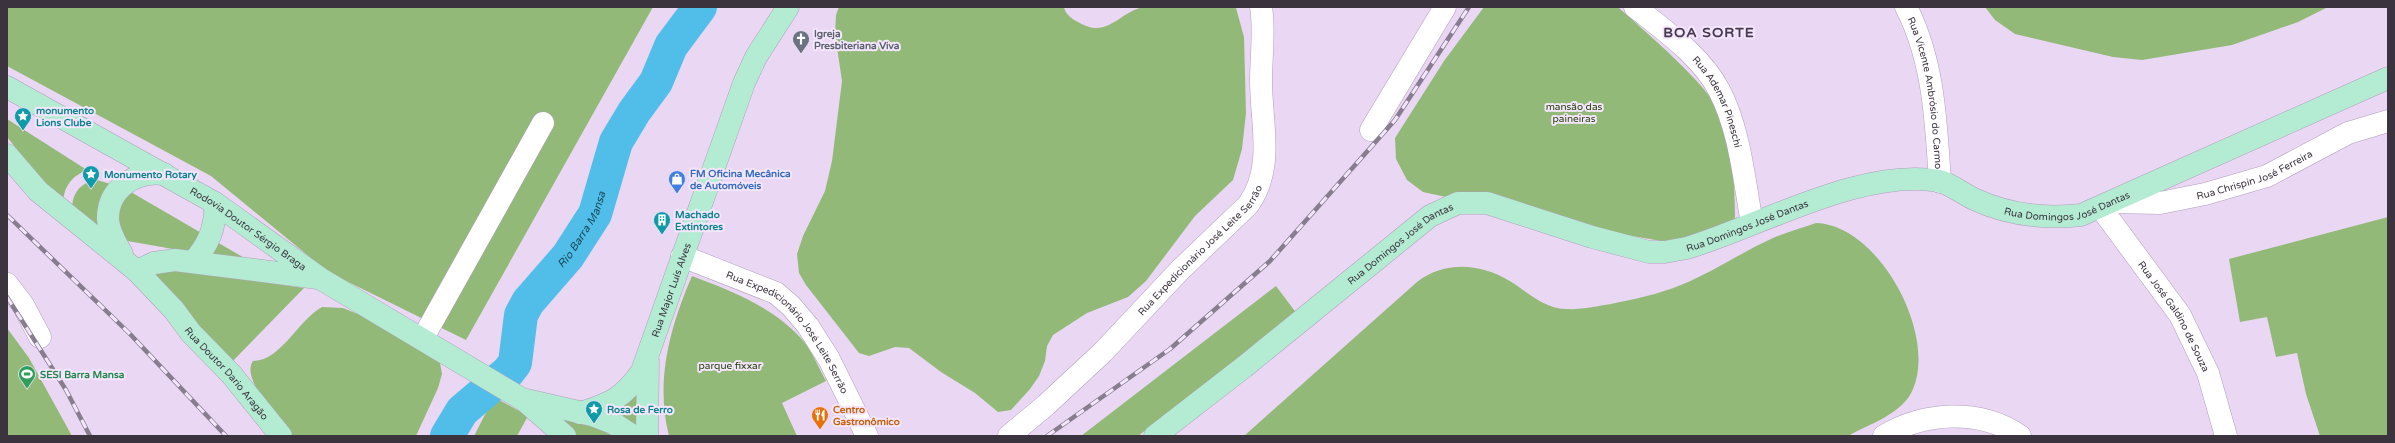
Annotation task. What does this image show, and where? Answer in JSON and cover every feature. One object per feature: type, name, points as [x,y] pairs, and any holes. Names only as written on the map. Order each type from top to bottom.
[{"type":"street","name":"Rua Major Luís Alves","points":[[580,413],[618,399],[634,383],[648,358],[656,326],[744,83],[756,57],[788,7]]},
{"type":"street","name":"Rua Expedicionário José Leite Serrão","points":[[1008,436],[1046,405],[1103,352],[1180,270],[1248,205],[1256,195],[1261,179],[1266,152],[1261,82],[1261,7]]},
{"type":"street","points":[[1371,130],[1445,7]]},
{"type":"street","name":"Rua Ademar Pineschi","points":[[1635,7],[1694,57],[1719,89],[1734,132],[1752,223]]},
{"type":"street","name":"Rua Vicente Ambrósio do Carmo","points":[[1906,7],[1926,57],[1936,110],[1940,182]]},
{"type":"street","name":"Rua Domingos José Dantas","points":[[1154,436],[1262,353],[1430,216],[1448,206],[1468,202],[1487,203],[1592,237],[1649,252],[1665,252],[1687,248],[1714,240],[1752,223],[1837,194],[1887,180],[1940,182],[1975,200],[2018,214],[2053,218],[2080,215],[2107,205],[2388,78]]},
{"type":"street","name":"Rodovia Doutor Sérgio Braga","points":[[7,87],[214,203],[321,279],[423,338],[516,395],[645,432]]},
{"type":"street","name":"Rua Chrispin José Ferreira","points":[[2107,205],[2160,203],[2205,194],[2267,176],[2348,133],[2388,121]]},
{"type":"street","points":[[423,338],[543,124]]},
{"type":"street","points":[[7,155],[38,190],[131,265]]},
{"type":"street","points":[[131,265],[110,231],[109,210],[112,200],[118,190],[133,177],[144,174],[164,174]]},
{"type":"street","points":[[193,262],[201,252],[211,234],[215,216],[214,203]]},
{"type":"street","name":"Rua José Galdino de Souza","points":[[2107,205],[2180,315],[2208,373],[2226,436]]},
{"type":"street","name":"Rua Expedicionário José Leite Serrão","points":[[682,256],[776,293],[791,306],[808,326],[829,359],[867,436]]},
{"type":"street","name":"Rodovia Doutor Sérgio Braga","points":[[131,265],[161,261],[193,262],[321,279]]},
{"type":"street","name":"Rua Doutor Dario Aragão","points":[[131,265],[174,310],[191,333],[231,374],[281,436]]},
{"type":"street","points":[[7,284],[23,305],[40,337]]},
{"type":"street","points":[[645,432],[648,358]]},
{"type":"street","points":[[516,395],[565,436]]},
{"type":"street","points":[[1884,436],[1900,427],[1943,416],[1988,421],[2008,428],[2020,436]]},
{"type":"green space","points":[[1219,6],[1236,8],[1244,37],[1246,113],[1242,149],[1233,180],[1195,216],[1146,281],[1128,297],[1087,313],[1053,335],[1047,346],[1045,361],[1039,376],[1030,389],[1011,410],[998,412],[975,393],[941,372],[909,348],[895,347],[869,356],[859,353],[806,285],[799,273],[797,254],[803,236],[825,191],[832,161],[842,81],[835,34],[836,15],[839,7],[1064,7],[1067,14],[1073,19],[1088,27],[1097,28],[1112,23],[1135,10],[1144,7]]},
{"type":"green space","points":[[7,7],[653,7],[466,340],[328,272],[211,176],[7,66]]},
{"type":"green space","name":"mansão das paineiras","points":[[1484,7],[1618,7],[1674,58],[1702,87],[1713,101],[1724,125],[1730,151],[1734,179],[1735,220],[1679,244],[1609,232],[1423,192],[1407,180],[1396,159],[1395,138],[1444,61]]},
{"type":"green space","points":[[1985,7],[2328,7],[2298,22],[2232,45],[2142,60],[2113,57],[2015,34],[1995,20]]},
{"type":"green space","points":[[7,119],[87,170],[76,176],[69,184],[64,194],[63,206],[7,137]]},
{"type":"green space","points":[[97,180],[124,188],[253,263],[99,236],[72,207],[74,196],[79,188],[87,183]]},
{"type":"green space","points":[[2388,217],[2388,436],[2320,436],[2306,394],[2297,353],[2276,357],[2267,317],[2240,322],[2229,259]]},
{"type":"green space","points":[[1816,223],[1839,228],[1861,242],[1881,262],[1897,286],[1909,313],[1917,340],[1918,366],[1913,389],[1908,398],[1894,412],[1848,436],[1244,436],[1417,282],[1427,275],[1439,270],[1462,267],[1485,270],[1508,280],[1549,306],[1566,309],[1583,308],[1611,304],[1656,294],[1673,288],[1705,274],[1773,238]]},
{"type":"green space","points":[[125,262],[304,288],[227,367]]},
{"type":"green space","name":"parque fixxar","points":[[692,276],[738,295],[767,310],[781,320],[808,347],[826,381],[782,403],[797,436],[669,436],[665,415],[664,395],[664,375],[667,354],[677,315]]},
{"type":"green space","points":[[1276,286],[1297,314],[1138,436],[1081,436]]},
{"type":"green space","points":[[322,307],[343,308],[365,317],[425,350],[440,363],[442,374],[438,388],[416,436],[292,436],[271,410],[256,388],[252,378],[250,369],[253,361],[263,359],[281,347],[313,313]]},
{"type":"green space","name":"SESI Barra Mansa","points":[[7,328],[29,358],[72,436],[7,436]]},
{"type":"green space","points":[[637,390],[641,407],[635,433],[618,414]]},
{"type":"green space","points":[[494,397],[528,416],[517,436],[474,436]]},
{"type":"green space","points":[[551,416],[597,428],[613,436],[577,436]]},
{"type":"waterway","name":"Rio Barra Mansa","points":[[447,436],[462,411],[508,372],[515,363],[521,315],[528,302],[568,256],[595,214],[616,142],[634,112],[656,82],[671,46],[700,7]]},
{"type":"railway","points":[[1047,436],[1170,349],[1270,261],[1395,120],[1469,7]]},
{"type":"railway","points":[[7,215],[130,334],[226,436]]},
{"type":"railway","points":[[7,297],[66,390],[90,436]]},
{"type":"place","name":"Igreja Presbiteriana Viva","points":[[801,54]]},
{"type":"place","name":"monumento Lions Clube","points":[[23,131]]},
{"type":"place","name":"Monumento Rotary","points":[[91,189]]},
{"type":"place","name":"FM Oficina Mecânica de Automóveis","points":[[677,194]]},
{"type":"place","name":"Machado Extintores","points":[[662,235]]},
{"type":"place","name":"SESI Barra Mansa","points":[[27,389]]},
{"type":"place","name":"Rosa de Ferro","points":[[594,424]]},
{"type":"place","name":"Centro Gastronômico","points":[[820,430]]},
{"type":"district","name":"BOA SORTE","points":[[1709,32]]}]
